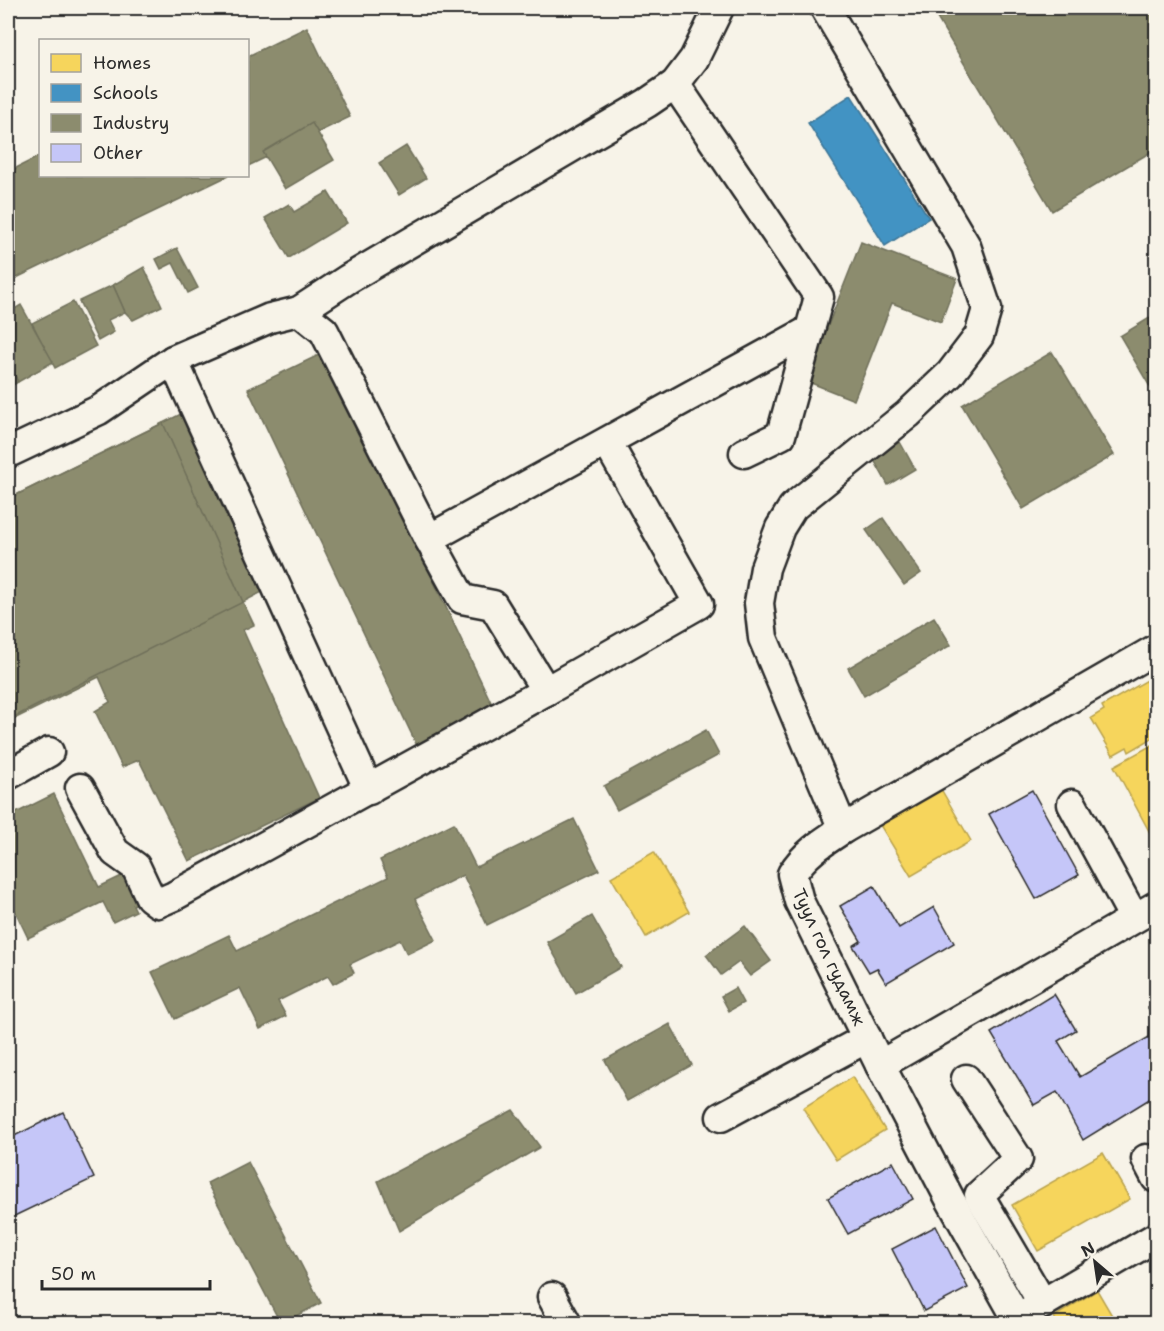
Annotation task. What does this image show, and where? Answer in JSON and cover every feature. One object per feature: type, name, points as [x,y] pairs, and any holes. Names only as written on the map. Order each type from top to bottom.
[{"type":"street","points":[[8,453],[99,410],[172,360],[270,318],[299,311],[348,279],[637,109],[675,84],[694,59],[719,8]]},
{"type":"street","points":[[825,8],[966,246],[987,309],[979,336],[950,374],[908,414],[793,507],[780,528],[765,568],[759,603],[763,638],[843,829]]},
{"type":"street","points":[[675,84],[819,297],[781,435],[744,453]]},
{"type":"street","points":[[299,311],[324,331],[429,539],[462,599],[494,605],[546,691]]},
{"type":"street","points":[[429,539],[810,330]]},
{"type":"street","points":[[172,360],[369,790]]},
{"type":"street","points":[[80,788],[115,852],[136,867],[150,897],[158,903],[369,790],[699,604],[607,442]]},
{"type":"street","name":"Туул гол гудамж","points":[[1019,1321],[950,1199],[879,1065],[804,910],[792,874],[800,861],[822,842],[843,829],[1156,650]]},
{"type":"street","points":[[8,775],[49,752]]},
{"type":"street","points":[[879,1065],[1145,912],[1072,804]]},
{"type":"street","points":[[721,1116],[867,1038]]},
{"type":"street","points":[[966,1079],[1018,1159],[979,1195],[1043,1304]]},
{"type":"street","points":[[1019,1321],[1043,1304],[1156,1237]]},
{"type":"street","points":[[552,1298],[567,1323]]},
{"type":"building: Homes","points":[[1156,675],[1156,736],[1129,752],[1127,747],[1113,755],[1091,718],[1104,710],[1102,706]]},
{"type":"building: Homes","points":[[1152,745],[1156,752],[1156,844],[1114,766]]},
{"type":"building: Homes","points":[[941,789],[971,841],[911,876],[880,825]]},
{"type":"building: Homes","points":[[654,852],[689,912],[646,937],[611,877]]},
{"type":"building: Homes","points":[[852,1077],[885,1130],[836,1160],[803,1108]]},
{"type":"building: Homes","points":[[1103,1153],[1130,1199],[1038,1251],[1012,1205]]},
{"type":"building: Homes","points":[[1097,1290],[1117,1324],[1058,1324],[1054,1317]]},
{"type":"building: Schools","points":[[851,95],[929,218],[885,246],[808,123]]},
{"type":"building: Industry","points":[[931,8],[1156,8],[1156,149],[1052,211]]},
{"type":"building: Industry","points":[[307,27],[350,117],[249,166],[249,56]]},
{"type":"building: Industry","points":[[312,123],[334,160],[285,189],[263,152]]},
{"type":"building: Industry","points":[[406,146],[426,178],[399,195],[379,163]]},
{"type":"building: Industry","points":[[39,156],[39,177],[226,177],[8,282],[8,172]]},
{"type":"building: Industry","points":[[328,192],[347,223],[289,258],[265,218],[289,204],[294,212]]},
{"type":"building: Industry","points":[[861,242],[957,279],[941,322],[892,303],[854,400],[806,381]]},
{"type":"building: Industry","points":[[177,248],[198,288],[188,293],[173,263],[161,269],[156,259]]},
{"type":"building: Industry","points":[[144,267],[162,306],[133,320],[125,312],[113,285]]},
{"type":"building: Industry","points":[[113,285],[125,312],[108,320],[114,332],[98,341],[79,301]]},
{"type":"building: Industry","points":[[73,302],[96,346],[55,368],[32,323]]},
{"type":"building: Industry","points":[[21,305],[53,362],[18,382],[8,362],[8,313]]},
{"type":"building: Industry","points":[[1156,314],[1156,397],[1120,336]]},
{"type":"building: Industry","points":[[325,352],[497,715],[420,752],[248,389]]},
{"type":"building: Industry","points":[[1052,352],[1114,455],[1023,509],[962,405]]},
{"type":"building: Industry","points":[[8,362],[18,382],[8,388]]},
{"type":"building: Industry","points":[[181,414],[268,589],[243,602],[254,625],[243,630],[319,798],[189,861],[139,760],[122,767],[95,711],[110,702],[99,677],[8,722],[8,499]]},
{"type":"building: Industry","points":[[163,423],[243,602],[8,720],[8,499]]},
{"type":"building: Industry","points":[[900,442],[915,469],[888,485],[873,458]]},
{"type":"building: Industry","points":[[883,518],[921,573],[904,585],[866,530]]},
{"type":"building: Industry","points":[[934,617],[951,645],[864,696],[848,668]]},
{"type":"building: Industry","points":[[706,730],[719,755],[617,810],[604,786]]},
{"type":"building: Industry","points":[[54,794],[99,887],[136,869],[150,898],[133,905],[136,911],[113,922],[103,902],[28,938],[8,896],[8,817]]},
{"type":"building: Industry","points":[[574,819],[599,870],[487,925],[463,875],[415,899],[436,940],[407,954],[400,940],[350,964],[354,973],[333,984],[328,976],[278,1001],[286,1016],[260,1029],[240,988],[175,1019],[152,972],[229,935],[237,951],[388,877],[380,860],[454,823],[476,867]]},
{"type":"building: Industry","points":[[592,916],[621,967],[576,993],[547,942]]},
{"type":"building: Industry","points":[[745,926],[771,961],[750,976],[739,962],[721,975],[706,955]]},
{"type":"building: Industry","points":[[735,988],[743,1003],[729,1011],[721,996]]},
{"type":"building: Industry","points":[[670,1024],[692,1065],[627,1101],[605,1060]]},
{"type":"building: Industry","points":[[513,1110],[540,1147],[399,1231],[378,1181]]},
{"type":"building: Industry","points":[[248,1162],[321,1303],[281,1324],[207,1183]]},
{"type":"building: Other","points":[[1032,790],[1079,875],[1036,899],[989,814]]},
{"type":"building: Other","points":[[874,886],[899,928],[934,907],[954,943],[886,983],[877,968],[869,972],[853,946],[861,941],[840,906]]},
{"type":"building: Other","points":[[1054,994],[1076,1030],[1058,1041],[1080,1077],[1156,1033],[1156,1095],[1083,1140],[1057,1092],[1034,1105],[991,1033]]},
{"type":"building: Other","points":[[1156,1003],[1156,1021],[1148,1008]]},
{"type":"building: Other","points":[[63,1112],[94,1178],[8,1219],[8,1139]]},
{"type":"building: Other","points":[[893,1162],[913,1199],[848,1234],[828,1198]]},
{"type":"building: Other","points":[[936,1226],[968,1288],[924,1311],[892,1249]]}]
